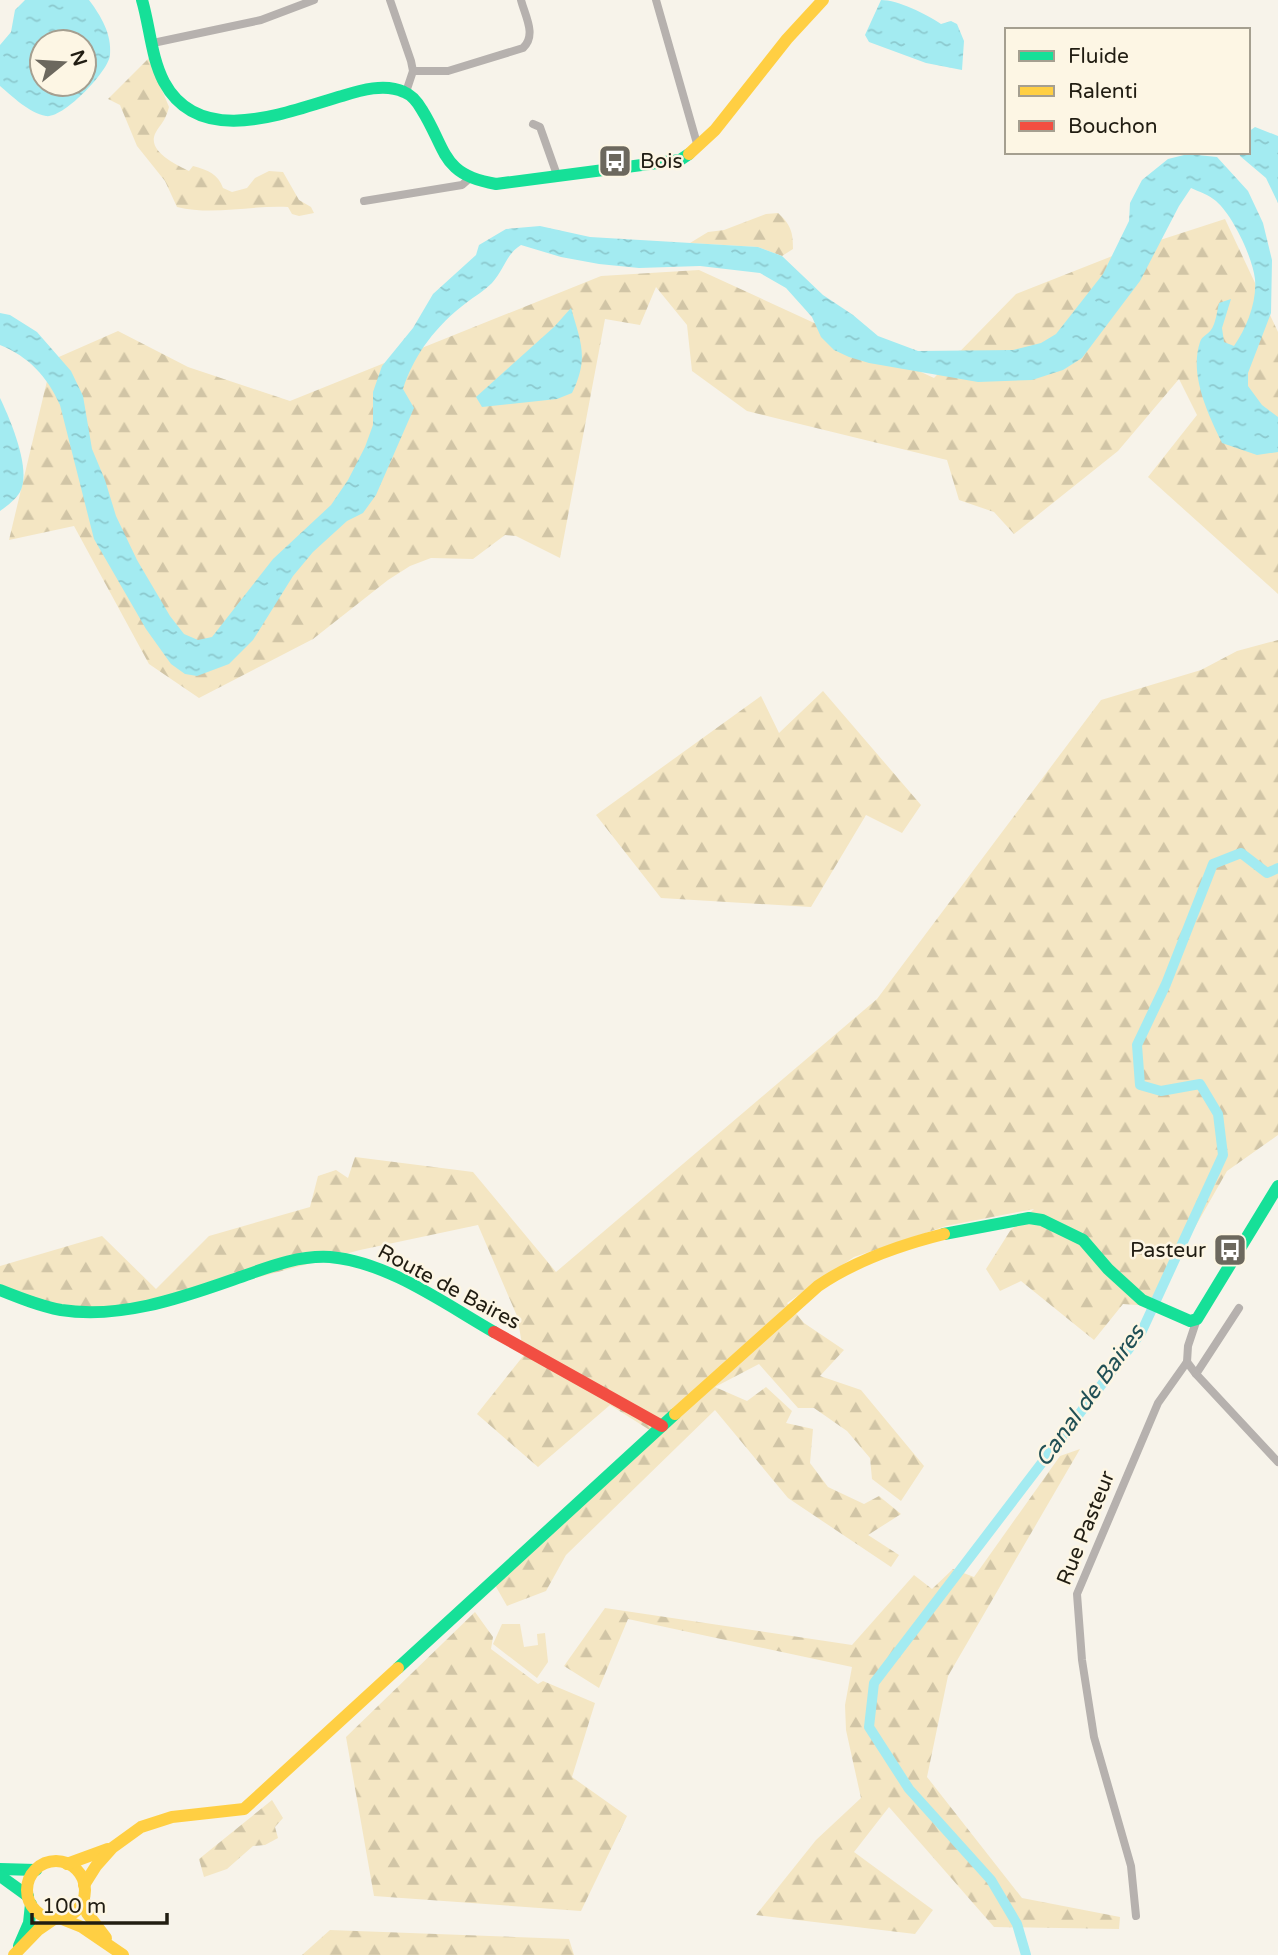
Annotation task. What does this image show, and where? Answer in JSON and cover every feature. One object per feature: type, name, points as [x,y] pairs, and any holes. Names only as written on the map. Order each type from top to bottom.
[{"type":"street","points":[[142,0],[164,81],[195,114],[228,124],[250,121],[379,86],[396,88],[415,99],[448,160],[461,174],[496,184],[680,160],[692,155],[823,0]]},
{"type":"street","points":[[153,43],[261,20],[314,0]]},
{"type":"street","points":[[403,0],[391,2],[412,71],[406,92]]},
{"type":"street","points":[[412,71],[448,71],[523,48],[529,42],[531,34],[521,0]]},
{"type":"street","points":[[656,0],[698,147]]},
{"type":"street","points":[[533,124],[540,127],[557,175]]},
{"type":"street","points":[[364,201],[462,185],[470,178]]},
{"type":"street","name":"Rue Pasteur","points":[[1136,1916],[1130,1866],[1094,1737],[1082,1660],[1077,1594],[1158,1403],[1187,1362],[1188,1346],[1197,1320],[1278,1186]]},
{"type":"street","points":[[15,1954],[29,1923],[28,1883],[36,1870],[49,1862],[67,1864],[85,1859],[114,1846],[151,1822],[244,1809],[676,1413],[818,1286],[834,1275],[894,1247],[958,1230],[1029,1218],[1059,1226],[1083,1240],[1108,1269],[1142,1300],[1190,1321],[1197,1320]]},
{"type":"street","name":"Route de Baires","points":[[0,1290],[34,1304],[84,1312],[113,1312],[162,1304],[281,1262],[322,1257],[357,1261],[390,1273],[662,1426]]},
{"type":"street","points":[[1196,1374],[1239,1308]]},
{"type":"street","points":[[1187,1362],[1278,1462]]},
{"type":"street","points":[[84,1885],[114,1846]]},
{"type":"street","points":[[67,1864],[78,1871],[84,1885],[83,1899],[91,1920],[120,1952]]},
{"type":"street","points":[[0,1869],[36,1870]]},
{"type":"street","points":[[0,1875],[18,1887],[40,1914],[82,1927],[120,1952]]},
{"type":"street","points":[[15,1954],[38,1930],[76,1911],[83,1899]]},
{"type":"green space","points":[[149,58],[169,107],[154,139],[158,151],[189,171],[193,166],[208,171],[218,179],[223,188],[232,192],[247,188],[255,178],[269,171],[283,172],[299,200],[311,207],[314,213],[299,216],[292,214],[288,207],[205,211],[177,207],[165,181],[137,146],[120,105],[108,99]]},
{"type":"green space","points":[[778,213],[786,221],[792,238],[793,249],[782,256],[758,247],[690,243],[708,232],[724,230],[766,214]]},
{"type":"green space","points":[[1225,219],[1278,332],[1278,594],[1148,477],[1197,415],[1179,379],[1118,451],[1014,534],[994,512],[959,500],[947,460],[747,411],[692,371],[687,325],[656,287],[640,325],[605,319],[560,558],[516,536],[505,535],[473,559],[431,558],[410,566],[313,639],[199,698],[149,664],[74,526],[9,540],[52,360],[118,331],[188,367],[290,401],[601,276],[699,270],[934,378],[1016,294],[1120,253]]},
{"type":"green space","points":[[1278,640],[1278,1135],[1227,1171],[1150,1306],[1123,1304],[1094,1340],[1021,1281],[1000,1291],[986,1269],[1010,1231],[1034,1209],[946,1226],[854,1257],[787,1303],[804,1323],[844,1350],[820,1376],[861,1390],[924,1466],[901,1501],[872,1479],[870,1458],[847,1431],[814,1408],[798,1408],[759,1364],[715,1387],[747,1401],[766,1387],[792,1411],[786,1423],[813,1429],[810,1463],[828,1487],[864,1504],[879,1496],[901,1514],[868,1535],[899,1555],[891,1567],[788,1498],[715,1410],[566,1555],[546,1591],[507,1606],[495,1585],[656,1434],[610,1405],[538,1467],[477,1414],[524,1355],[517,1316],[478,1225],[360,1250],[136,1310],[46,1308],[0,1284],[0,1266],[102,1236],[156,1289],[209,1236],[310,1207],[318,1176],[336,1170],[348,1178],[355,1157],[473,1172],[556,1272],[877,999],[1101,700],[1201,670],[1237,651]]},
{"type":"green space","points":[[823,691],[921,805],[902,833],[866,815],[811,907],[661,898],[596,815],[761,696],[779,733]]},
{"type":"green space","points":[[1080,1449],[948,1676],[927,1777],[1022,1898],[1120,1917],[1119,1929],[994,1927],[889,1807],[854,1852],[933,1910],[915,1934],[756,1915],[816,1840],[861,1798],[846,1730],[845,1705],[852,1667],[628,1619],[599,1688],[564,1666],[605,1608],[852,1645],[914,1575],[932,1589],[953,1569],[974,1577],[1060,1456]]},
{"type":"green space","points":[[475,1612],[493,1637],[491,1649],[538,1684],[543,1681],[595,1703],[572,1777],[627,1816],[581,1911],[374,1896],[346,1737]]},
{"type":"green space","points":[[502,1624],[520,1624],[524,1647],[538,1645],[537,1634],[545,1633],[548,1662],[537,1678],[493,1644]]},
{"type":"green space","points":[[272,1800],[283,1818],[275,1827],[278,1838],[265,1845],[253,1846],[227,1869],[204,1877],[199,1859]]},
{"type":"green space","points":[[330,1930],[569,1939],[574,1955],[302,1955]]},
{"type":"water","points":[[25,0],[89,0],[107,33],[110,55],[98,77],[98,28],[28,28],[28,98],[78,98],[63,110],[46,116],[21,104],[0,86],[0,45],[11,32],[15,10]]},
{"type":"water","points":[[881,0],[912,8],[941,24],[951,21],[957,24],[964,41],[962,70],[926,63],[869,42],[865,35]]},
{"type":"water","points":[[1255,127],[1278,136],[1278,203],[1266,178],[1240,156],[1250,154],[1250,131]]},
{"type":"water","points":[[1188,154],[1217,157],[1248,191],[1263,223],[1272,260],[1271,313],[1248,373],[1248,386],[1262,405],[1278,417],[1278,452],[1257,455],[1222,443],[1202,394],[1197,368],[1201,340],[1213,327],[1219,303],[1231,299],[1222,328],[1224,342],[1234,346],[1250,314],[1255,279],[1246,248],[1229,216],[1213,199],[1191,188],[1140,281],[1082,358],[1063,370],[1032,380],[978,382],[849,357],[834,350],[821,337],[812,317],[786,288],[760,273],[700,266],[639,268],[599,264],[561,257],[521,245],[512,253],[492,283],[445,321],[420,352],[403,389],[414,408],[376,495],[363,513],[347,521],[313,552],[293,576],[253,640],[229,664],[197,676],[185,674],[171,664],[146,629],[94,539],[60,405],[55,395],[36,369],[20,355],[0,345],[0,313],[10,315],[37,332],[71,371],[83,396],[92,449],[116,516],[137,560],[170,616],[184,634],[198,640],[212,637],[273,559],[331,505],[365,447],[373,425],[373,392],[382,366],[413,328],[433,294],[476,255],[479,245],[506,229],[540,226],[590,237],[758,247],[782,256],[823,295],[878,336],[918,351],[1013,350],[1041,343],[1056,334],[1103,274],[1129,221],[1130,203],[1142,180],[1168,159]]},
{"type":"water","points":[[571,308],[582,351],[580,370],[572,393],[557,399],[482,407],[476,397],[554,327]]},
{"type":"water","points":[[0,398],[22,458],[23,483],[20,492],[0,511]]},
{"type":"waterway","name":"Canal de Baires","points":[[1026,1955],[1017,1924],[991,1880],[909,1789],[869,1727],[874,1683],[1141,1333],[1223,1155],[1218,1114],[1200,1084],[1161,1091],[1140,1085],[1137,1045],[1166,984],[1213,864],[1241,853],[1267,873],[1278,868]]},
{"type":"traffic: fast","points":[[142,0],[153,52],[164,82],[180,102],[199,115],[221,120],[246,120],[296,110],[365,90],[397,89],[417,102],[442,149],[455,167],[478,180],[496,184],[680,160],[689,154]]},
{"type":"traffic: fast","points":[[944,1234],[1029,1218],[1042,1220],[1083,1240],[1108,1269],[1142,1300],[1190,1321],[1197,1319],[1278,1186]]},
{"type":"traffic: fast","points":[[0,1290],[61,1310],[105,1312],[148,1306],[292,1260],[330,1257],[373,1267],[394,1276],[436,1297],[494,1332]]},
{"type":"traffic: fast","points":[[398,1668],[675,1414]]},
{"type":"traffic: fast","points":[[0,1869],[36,1870]]},
{"type":"traffic: fast","points":[[0,1876],[28,1896]]},
{"type":"traffic: fast","points":[[19,1946],[29,1923],[31,1904]]},
{"type":"traffic: slow","points":[[689,154],[715,130],[787,39],[823,0]]},
{"type":"traffic: slow","points":[[675,1414],[818,1286],[879,1254],[944,1234]]},
{"type":"traffic: slow","points":[[84,1885],[112,1848],[141,1827],[172,1817],[244,1809],[398,1668]]},
{"type":"traffic: slow","points":[[67,1864],[108,1849]]},
{"type":"traffic: slow","points":[[56,1861],[67,1863],[80,1874],[85,1890],[83,1901],[72,1914],[56,1919],[45,1917],[32,1906],[27,1890],[29,1879],[40,1866],[56,1861]]},
{"type":"traffic: slow","points":[[84,1899],[87,1913],[106,1938]]},
{"type":"traffic: slow","points":[[14,1955],[38,1930],[54,1919]]},
{"type":"traffic: slow","points":[[62,1919],[82,1927],[123,1955]]},
{"type":"traffic: jam","points":[[494,1332],[662,1426]]},
{"type":"place","name":"Bois","points":[[615,161]]},
{"type":"place","name":"Pasteur","points":[[1230,1250]]}]
